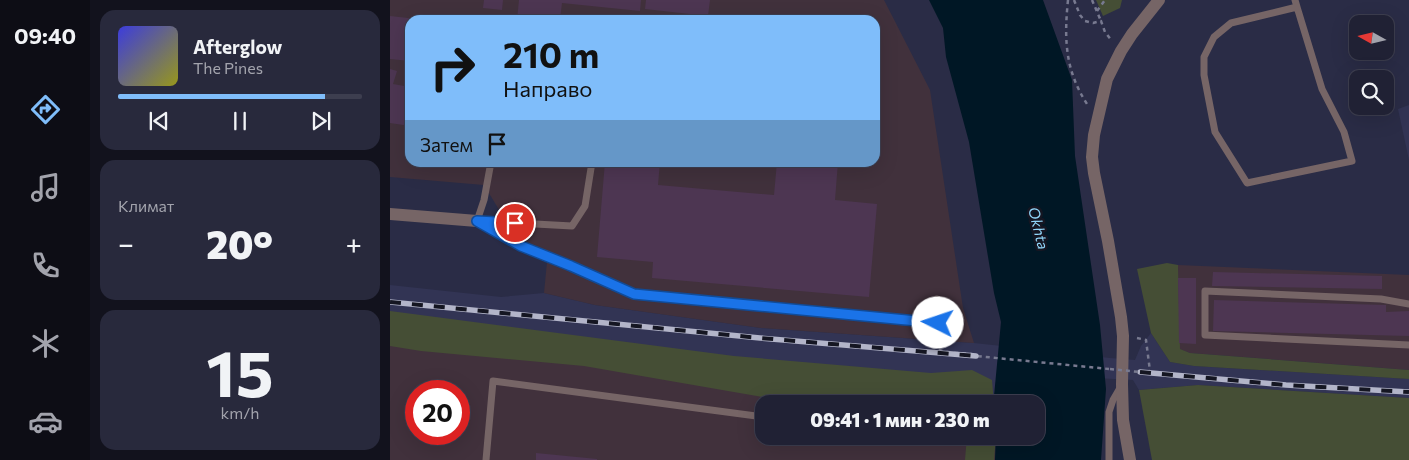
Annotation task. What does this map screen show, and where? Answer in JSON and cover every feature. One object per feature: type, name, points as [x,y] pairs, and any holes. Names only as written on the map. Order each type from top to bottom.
[{"type":"street","points":[[1130,460],[1123,420],[1123,336],[1121,318],[1092,157],[1094,135],[1107,79],[1132,34],[1159,0]]},
{"type":"street","points":[[390,214],[477,221]]},
{"type":"lane","points":[[1296,4],[1322,89],[1344,132],[1352,161],[1247,183],[1215,132],[1204,75],[1204,57],[1214,37],[1231,23],[1296,4]]},
{"type":"lane","points":[[477,221],[484,200],[490,167]]},
{"type":"lane","points":[[477,221],[572,226],[585,206],[591,167]]},
{"type":"lane","points":[[477,221],[521,246],[634,294],[938,323],[937,299]]},
{"type":"lane","points":[[1409,304],[1381,299],[1205,291],[1205,335],[1409,345]]},
{"type":"lane","points":[[486,460],[494,381],[755,416]]},
{"type":"lane","points":[[1109,460],[1109,412],[1122,384]]},
{"type":"path","points":[[1068,0],[1065,24],[1068,59],[1076,84],[1089,109]]},
{"type":"path","points":[[1074,0],[1080,15],[1085,21],[1093,23],[1101,21]]},
{"type":"path","points":[[1092,0],[1105,32],[1121,51]]},
{"type":"path","points":[[1097,12],[1105,0]]},
{"type":"path","points":[[915,334],[938,351],[1140,372],[1150,371],[1146,340],[1135,337]]},
{"type":"shaded area","points":[[390,0],[884,0],[930,90],[963,308],[974,343],[761,328],[595,305],[544,293],[547,262],[529,254],[521,246],[484,185],[390,177]]},
{"type":"shaded area","points":[[1409,105],[1409,160],[1398,109]]},
{"type":"shaded area","points":[[1178,265],[1409,275],[1409,370],[1190,353],[1179,349]]},
{"type":"shaded area","points":[[390,285],[501,297],[544,293],[595,305],[761,328],[974,343],[1135,360],[1141,346],[1151,333],[1170,362],[1194,366],[1409,379],[1409,398],[1198,385],[1139,390],[1133,380],[1001,373],[994,395],[984,395],[390,335]]},
{"type":"shaded area","points":[[390,335],[984,395],[755,395],[755,445],[996,445],[995,460],[390,460]]},
{"type":"green space","points":[[1096,0],[1122,0],[1120,8],[1103,16]]},
{"type":"green space","points":[[1167,263],[1178,265],[1180,349],[1190,353],[1409,370],[1409,379],[1194,366],[1170,362],[1151,333],[1137,269]]},
{"type":"green space","points":[[390,311],[734,356],[931,373],[972,370],[992,380],[993,395],[755,396],[584,366],[421,351],[390,346]]},
{"type":"green space","points":[[1198,385],[1409,398],[1409,460],[1152,460],[1139,390]]},
{"type":"green space","points":[[966,445],[995,445],[994,460],[965,460]]},
{"type":"water","name":"Okhta","points":[[929,0],[1043,0],[1072,80],[1075,156],[1100,325],[1106,389],[1101,460],[995,460],[996,445],[1045,445],[1045,395],[994,395],[1001,322],[994,293],[969,142],[946,57],[943,28]]},
{"type":"building","points":[[484,0],[503,0],[502,10],[483,8]]},
{"type":"building","points":[[519,0],[641,0],[640,11],[562,3],[561,15],[518,15]]},
{"type":"building","points":[[646,0],[710,0],[708,15],[645,9]]},
{"type":"building","points":[[390,16],[405,18],[405,60],[390,59]]},
{"type":"building","points":[[390,69],[397,71],[393,84],[405,86],[405,125],[390,123]]},
{"type":"building","points":[[605,167],[660,167],[658,185],[774,195],[777,167],[838,167],[835,200],[877,204],[869,297],[652,278],[653,262],[597,257]]},
{"type":"building","points":[[1213,272],[1382,276],[1382,289],[1212,286]]},
{"type":"building","points":[[1178,278],[1196,278],[1196,344],[1179,343]]},
{"type":"building","points":[[1214,300],[1386,305],[1386,312],[1409,311],[1409,336],[1213,331]]},
{"type":"building","points":[[536,453],[597,459],[597,460],[536,460]]},
{"type":"railway","points":[[390,302],[760,338],[976,356]]},
{"type":"railway","points":[[1140,372],[1286,385],[1409,392]]},
{"type":"route","points":[[515,223],[477,221],[521,246],[634,294],[938,323]]}]
